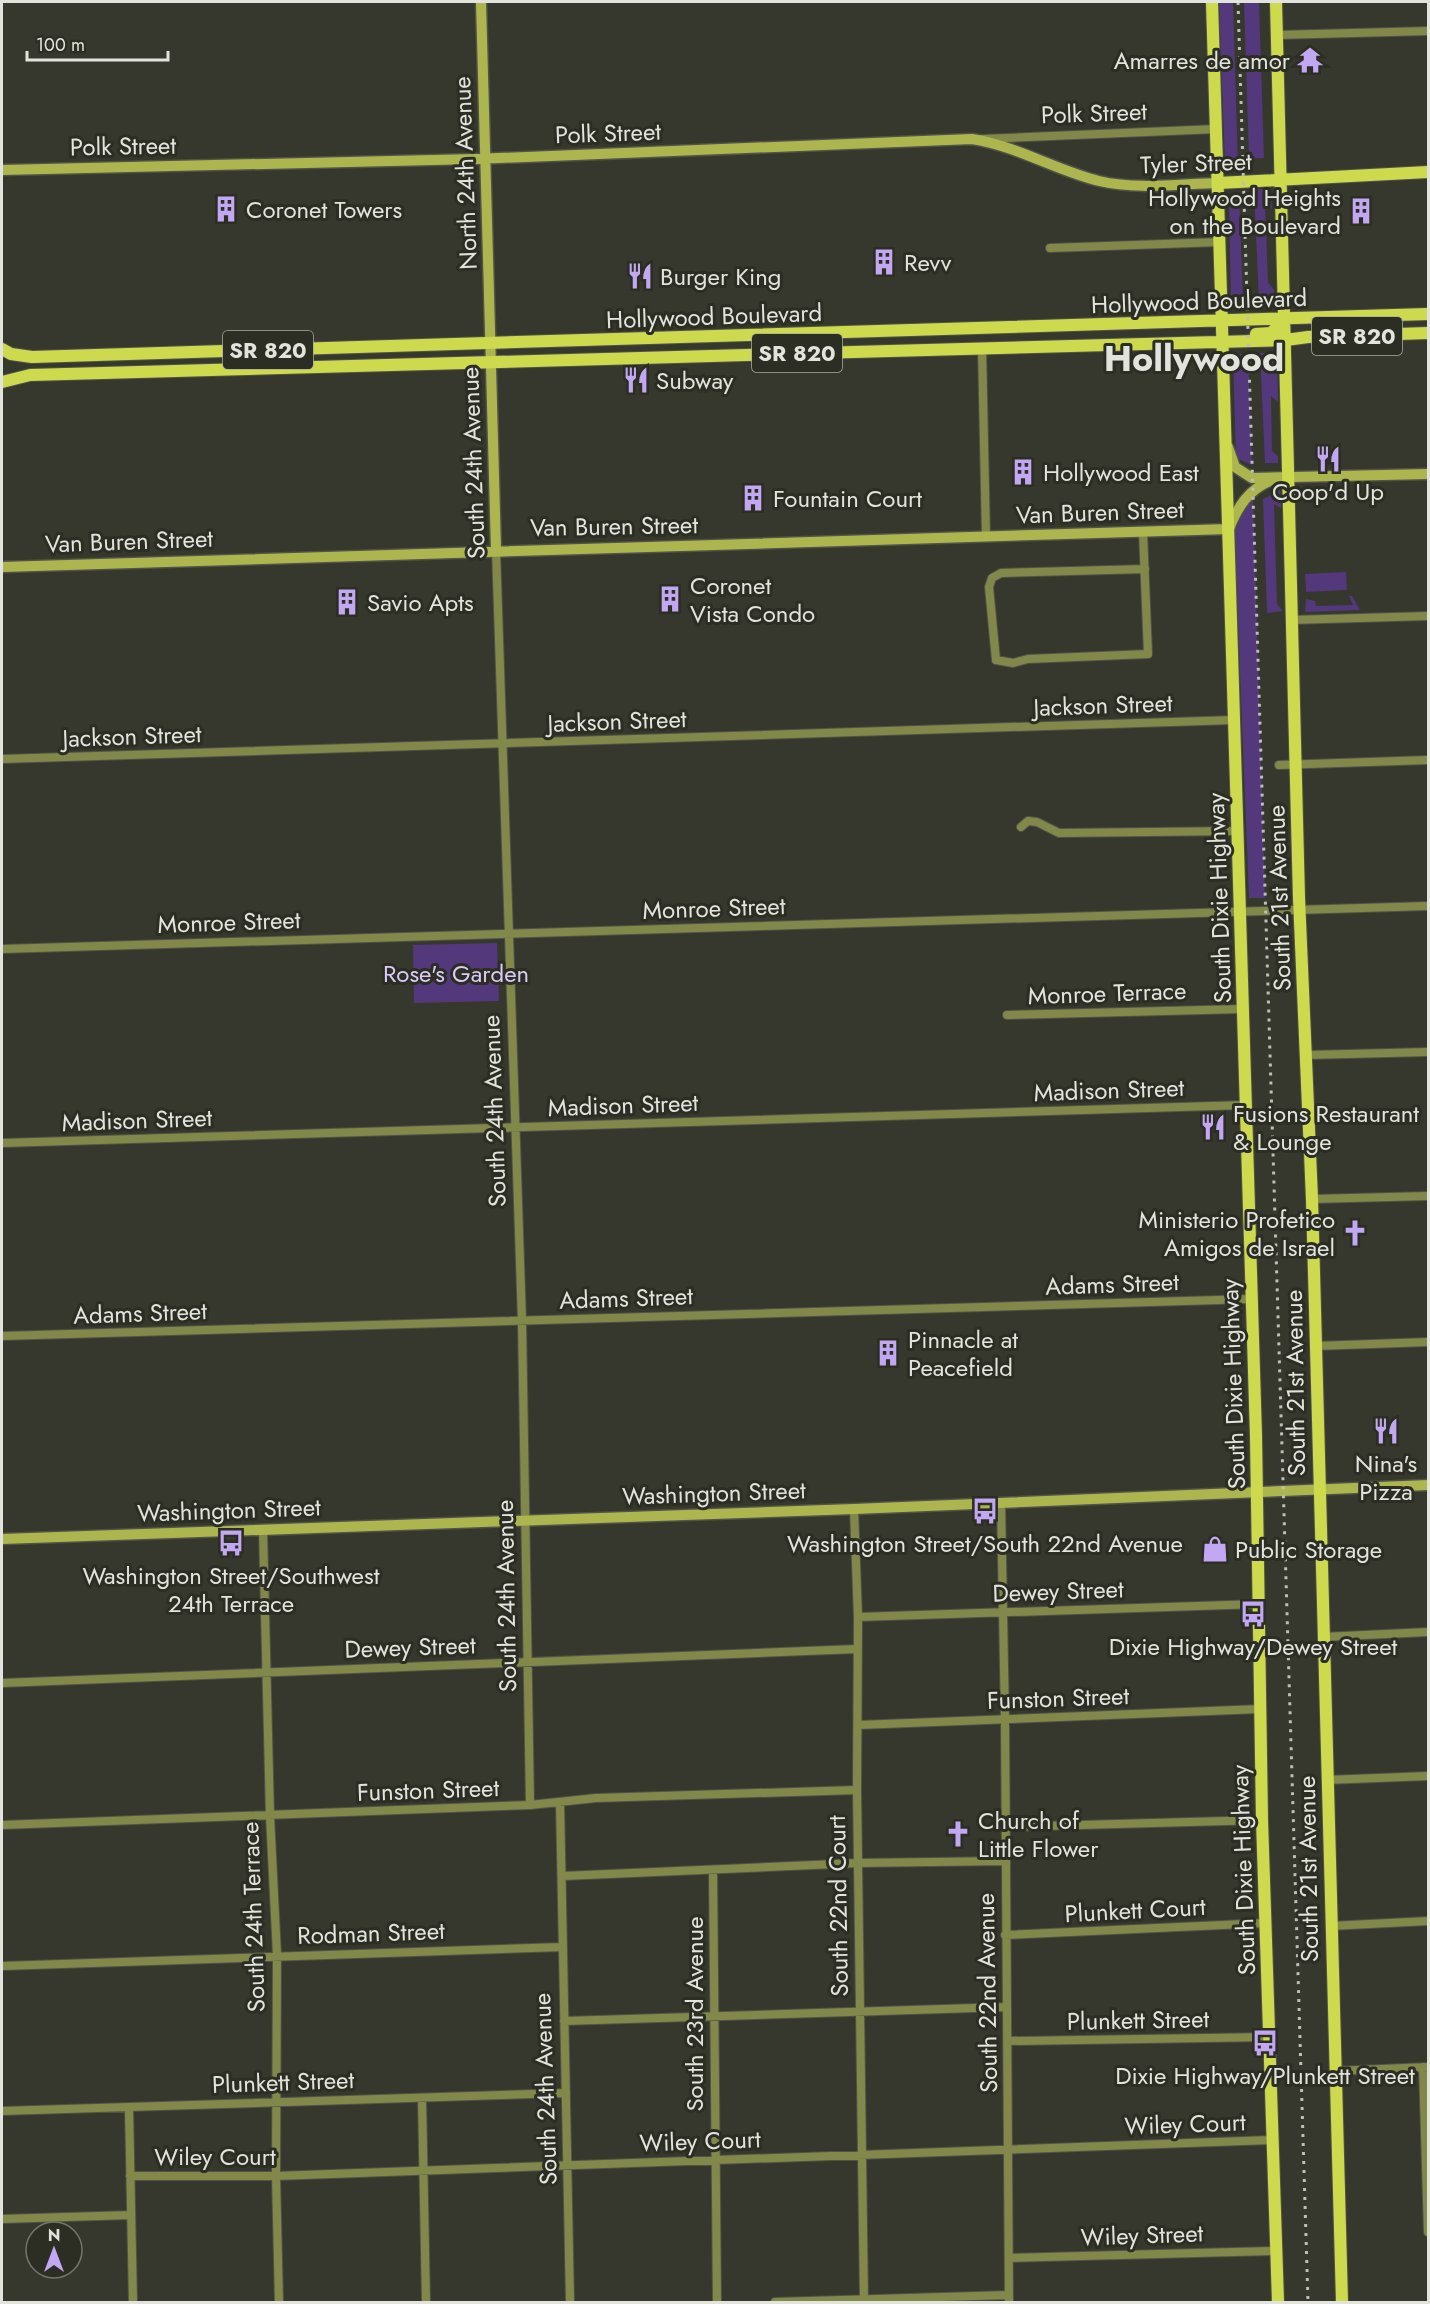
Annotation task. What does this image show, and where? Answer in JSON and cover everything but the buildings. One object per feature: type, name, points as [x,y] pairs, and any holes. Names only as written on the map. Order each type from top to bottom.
[{"type":"main road","name":"North 24th Avenue","points":[[481,2],[491,343]]},
{"type":"main road","name":"South Dixie Highway","points":[[1212,2],[1258,1492],[1262,1820],[1278,2302]]},
{"type":"main road","name":"South 21st Avenue","points":[[1276,2],[1287,340],[1288,479],[1299,910],[1312,1199],[1322,1637],[1342,2302]]},
{"type":"main road","name":"Polk Street","points":[[2,170],[485,159],[972,139]]},
{"type":"main road","name":"Tyler Street","points":[[972,139],[1001,144],[1096,180],[1114,184],[1218,183],[1428,172]]},
{"type":"main road","name":"Hollywood Boulevard","points":[[2,349],[11,354],[32,357],[1428,314]]},
{"type":"main road","points":[[1222,338],[1271,333],[1286,319]]},
{"type":"main road","points":[[1118,325],[1122,343]]},
{"type":"main road","name":"Hollywood Boulevard","points":[[2,382],[30,375],[982,348],[1222,338],[1287,340],[1308,337],[1428,333]]},
{"type":"main road","points":[[615,358],[623,351],[652,349],[658,338]]},
{"type":"main road","name":"South 24th Avenue","points":[[491,343],[496,550]]},
{"type":"main road","points":[[1226,441],[1235,466],[1252,478],[1272,480],[1428,474]]},
{"type":"main road","points":[[1228,528],[1244,500],[1258,485],[1272,480]]},
{"type":"main road","name":"Van Buren Street","points":[[2,567],[1228,528]]},
{"type":"main road","name":"Washington Street","points":[[2,1539],[854,1509],[1428,1485]]},
{"type":"street","points":[[1277,35],[1428,31]]},
{"type":"street","name":"Polk Street","points":[[972,139],[1217,129]]},
{"type":"street","points":[[1050,248],[1220,242]]},
{"type":"street","points":[[982,348],[986,537]]},
{"type":"street","points":[[1143,532],[1145,568],[1148,654],[1028,659],[1013,663],[996,660],[989,587],[992,578],[1001,573],[1145,568]]},
{"type":"street","name":"South 24th Avenue","points":[[496,550],[522,1321],[530,1805]]},
{"type":"street","points":[[1291,620],[1428,616]]},
{"type":"street","name":"Jackson Street","points":[[2,759],[1234,720]]},
{"type":"street","points":[[1279,765],[1428,760]]},
{"type":"street","points":[[1021,827],[1028,821],[1037,822],[1059,833],[1238,831]]},
{"type":"street","name":"Monroe Street","points":[[2,949],[1428,906]]},
{"type":"street","name":"Monroe Terrace","points":[[1007,1015],[1243,1009]]},
{"type":"street","points":[[1307,1055],[1428,1052]]},
{"type":"street","name":"Madison Street","points":[[2,1143],[1246,1105]]},
{"type":"street","points":[[1312,1199],[1428,1196]]},
{"type":"street","name":"Adams Street","points":[[2,1336],[1252,1299]]},
{"type":"street","points":[[1315,1346],[1428,1342]]},
{"type":"street","name":"South 22nd Avenue","points":[[1001,1503],[1005,1720],[1009,2299]]},
{"type":"street","name":"South 22nd Court","points":[[854,1509],[858,1617],[857,1790],[864,2300]]},
{"type":"street","name":"South 24th Terrace","points":[[263,1530],[270,1816],[277,1955],[276,2176],[279,2302]]},
{"type":"street","name":"Dewey Street","points":[[858,1617],[1259,1604]]},
{"type":"street","points":[[1322,1637],[1428,1632]]},
{"type":"street","name":"Dewey Street","points":[[2,1683],[857,1650]]},
{"type":"street","name":"Funston Street","points":[[858,1725],[1260,1709]]},
{"type":"street","points":[[1326,1780],[1428,1776]]},
{"type":"street","name":"Funston Street","points":[[2,1825],[530,1805],[596,1798],[857,1790]]},
{"type":"street","name":"South 24th Avenue","points":[[560,1802],[570,2302]]},
{"type":"street","points":[[1006,1827],[1262,1820]]},
{"type":"street","points":[[563,1876],[858,1863],[1005,1861]]},
{"type":"street","name":"South 23rd Avenue","points":[[713,1870],[717,2302]]},
{"type":"street","points":[[1330,1926],[1428,1921]]},
{"type":"street","name":"Plunkett Court","points":[[1005,1935],[1266,1923]]},
{"type":"street","name":"Rodman Street","points":[[2,1966],[563,1947]]},
{"type":"street","points":[[564,2021],[1006,2007]]},
{"type":"street","name":"Plunkett Street","points":[[1008,2041],[1269,2037]]},
{"type":"street","points":[[1335,2071],[1426,2067],[1428,2232]]},
{"type":"street","name":"Plunkett Street","points":[[2,2111],[129,2108],[276,2100],[566,2093]]},
{"type":"street","points":[[422,2098],[426,2302]]},
{"type":"street","points":[[129,2108],[133,2302]]},
{"type":"street","name":"Wiley Court","points":[[130,2176],[276,2176],[1271,2140]]},
{"type":"street","points":[[2,2219],[131,2215]]},
{"type":"street","name":"Wiley Street","points":[[1009,2258],[1275,2251]]},
{"type":"street","points":[[775,2302],[1009,2299]]},
{"type":"green space","points":[[1219,2],[1233,2],[1238,165],[1225,165]]},
{"type":"green space","points":[[1244,2],[1259,2],[1264,158],[1249,159]]},
{"type":"green space","points":[[1254,189],[1265,189],[1271,196],[1272,209],[1265,204],[1268,282],[1274,290],[1274,302],[1259,302]]},
{"type":"green space","points":[[1239,191],[1243,302],[1231,303],[1229,209],[1231,197]]},
{"type":"green space","points":[[1260,353],[1277,353],[1278,402],[1271,396],[1272,451],[1278,456],[1278,463],[1265,463]]},
{"type":"green space","points":[[1248,354],[1252,465],[1236,458],[1233,356]]},
{"type":"green space","points":[[1271,485],[1280,486],[1281,508],[1274,504],[1277,604],[1283,611],[1267,613],[1263,499],[1271,495]]},
{"type":"green space","points":[[1253,498],[1265,898],[1249,898],[1234,522]]},
{"type":"green space","points":[[1346,572],[1347,590],[1306,592],[1305,574]]},
{"type":"green space","points":[[1349,596],[1352,596],[1360,610],[1305,612],[1306,599],[1315,601],[1316,606],[1353,605]]},
{"type":"green space","name":"Rose's Garden","points":[[497,943],[499,1001],[414,1003],[413,945]]},
{"type":"railway","points":[[1238,2],[1308,2302]]},
{"type":"place","name":"Amarres de amor","points":[[1310,60]]},
{"type":"place","name":"Coronet Towers","points":[[226,209]]},
{"type":"place","name":"Hollywood Heights on the Boulevard","points":[[1361,211]]},
{"type":"place","name":"Revv","points":[[884,262]]},
{"type":"place","name":"Burger King","points":[[640,276]]},
{"type":"place","name":"Subway","points":[[636,380]]},
{"type":"place","name":"Coop'd Up","points":[[1328,459]]},
{"type":"place","name":"Hollywood East","points":[[1023,472]]},
{"type":"place","name":"Fountain Court","points":[[753,498]]},
{"type":"place","name":"Coronet Vista Condo","points":[[670,599]]},
{"type":"place","name":"Savio Apts","points":[[347,602]]},
{"type":"place","name":"Fusions Restaurant & Lounge","points":[[1213,1127]]},
{"type":"place","name":"Ministerio Profetico Amigos de Israel","points":[[1355,1233]]},
{"type":"place","name":"Pinnacle at Peacefield","points":[[888,1353]]},
{"type":"place","name":"Nina's Pizza","points":[[1386,1431]]},
{"type":"place","name":"Washington Street/South 22nd Avenue","points":[[985,1511]]},
{"type":"place","name":"Washington Street/Southwest 24th Terrace","points":[[231,1543]]},
{"type":"place","name":"Public Storage","points":[[1215,1549]]},
{"type":"place","name":"Dixie Highway/Dewey Street","points":[[1253,1614]]},
{"type":"place","name":"Church of Little Flower","points":[[958,1834]]},
{"type":"place","name":"Dixie Highway/Plunkett Street","points":[[1265,2043]]},
{"type":"district","name":"Hollywood","points":[[1194,358]]}]
